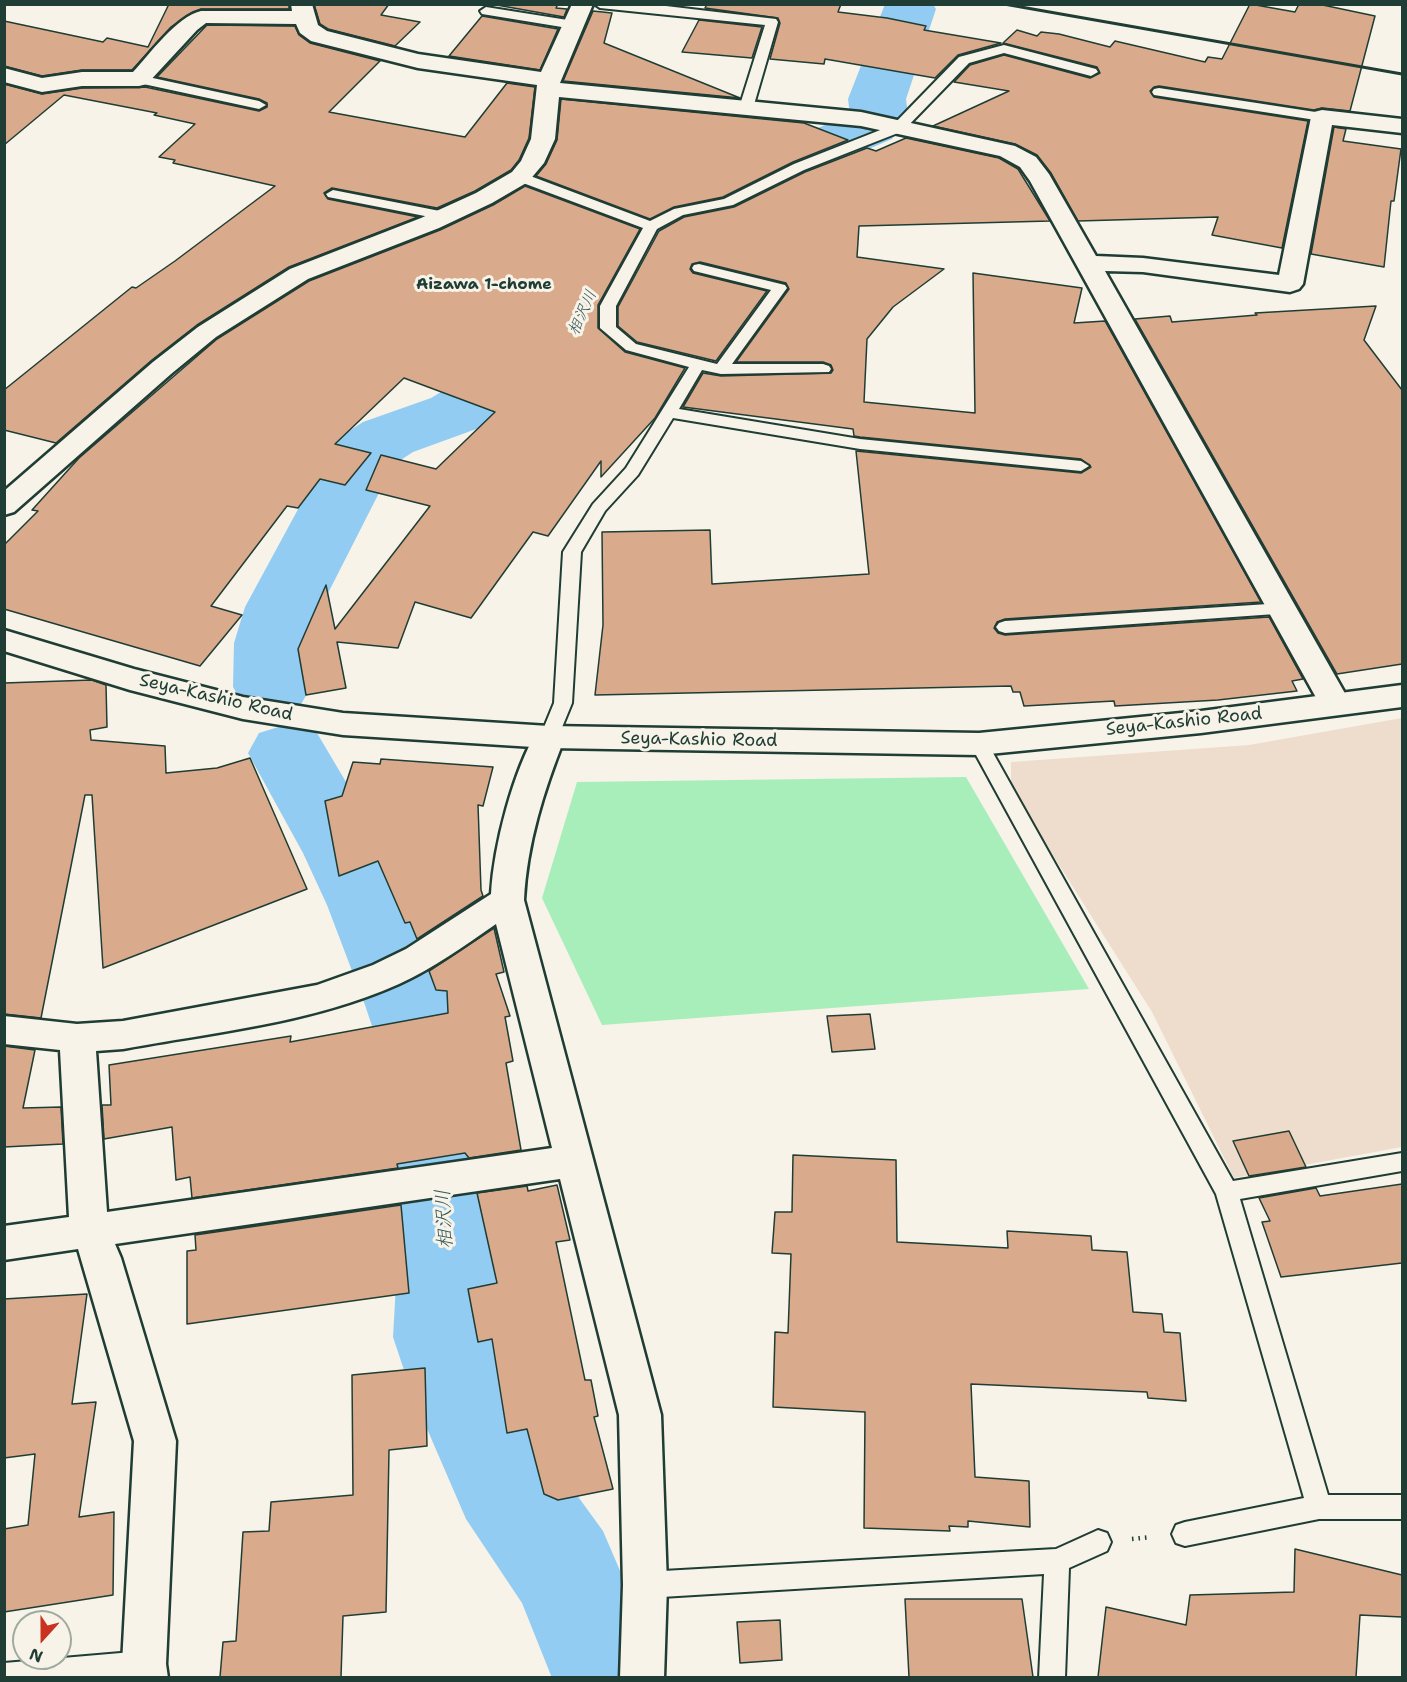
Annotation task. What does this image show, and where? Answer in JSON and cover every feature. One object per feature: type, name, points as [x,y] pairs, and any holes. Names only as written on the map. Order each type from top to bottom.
[{"type":"street","points":[[4,75],[42,84],[82,79],[139,79],[189,25],[201,17],[303,11],[308,28],[319,36],[418,61],[550,84],[746,108],[861,119],[1007,151],[1028,162],[1041,179],[1284,609],[1335,704]]},
{"type":"street","points":[[4,506],[162,368],[207,332],[299,274],[445,216],[484,198],[520,177],[532,163],[543,139],[550,84],[579,15]]},
{"type":"street","points":[[1087,263],[1143,265],[1290,284],[1322,117],[1402,126]]},
{"type":"street","name":"Seya-Kashio Road","points":[[4,640],[129,679],[243,708],[343,724],[549,737],[979,744],[1201,722],[1402,696]]},
{"type":"street","points":[[549,737],[537,769],[508,871],[507,900],[640,1415],[645,1585],[642,1677]]},
{"type":"street","points":[[4,1030],[77,1038],[123,1035],[319,999],[385,975],[418,959],[507,900]]},
{"type":"street","points":[[77,1038],[89,1230],[102,1258],[155,1441],[145,1671]]},
{"type":"street","points":[[4,1243],[575,1161]]},
{"type":"lane","points":[[600,4],[772,22],[746,108]]},
{"type":"lane","points":[[486,11],[579,15]]},
{"type":"lane","points":[[823,369],[721,369],[631,347],[608,328],[608,306],[651,226],[679,212],[728,202],[799,167],[892,127],[964,60],[1004,49],[1091,72]]},
{"type":"lane","points":[[139,79],[260,105]]},
{"type":"lane","points":[[1159,92],[1322,117]]},
{"type":"lane","points":[[520,177],[651,226]]},
{"type":"lane","points":[[333,194],[445,216]]},
{"type":"lane","points":[[699,268],[780,288],[721,369]]},
{"type":"lane","points":[[549,737],[563,702],[572,552],[599,508],[632,471],[698,365]]},
{"type":"lane","points":[[669,412],[860,444],[1081,466]]},
{"type":"lane","points":[[1005,627],[1284,609]]},
{"type":"lane","points":[[979,744],[1227,1192],[1319,1507]]},
{"type":"lane","points":[[1227,1192],[1402,1162]]},
{"type":"lane","points":[[1185,1534],[1319,1507],[1402,1507]]},
{"type":"lane","points":[[645,1585],[1057,1561],[1098,1542]]},
{"type":"lane","points":[[1052,1677],[1057,1561]]},
{"type":"lane","points":[[4,1676],[145,1671]]},
{"type":"path","points":[[1098,1542],[1185,1534]]},
{"type":"shaded area","points":[[1402,718],[1402,1147],[1234,1178],[1152,1012],[1011,789],[1011,762],[1249,745]]},
{"type":"green space","points":[[966,777],[1089,989],[602,1025],[542,898],[577,782]]},
{"type":"building","points":[[169,4],[289,4],[289,9],[201,9],[171,27],[132,70],[82,70],[42,76],[4,66],[4,21],[103,42],[107,38],[148,47]]},
{"type":"building","points":[[314,4],[389,4],[381,15],[420,22],[395,46],[328,29],[320,24]]},
{"type":"building","points":[[491,4],[558,4],[556,8],[567,9],[564,17]]},
{"type":"building","points":[[707,4],[841,4],[838,12],[887,18],[926,26],[924,30],[1001,43],[958,55],[935,78],[825,59],[824,64],[770,59],[780,23],[778,18],[705,8]]},
{"type":"building","points":[[1250,4],[1295,12],[1299,4],[1318,4],[1375,16],[1350,111],[1322,108],[1314,110],[1159,86],[1150,91],[1154,97],[1308,121],[1282,248],[1212,235],[1218,217],[1078,221],[1051,173],[1037,155],[1015,144],[933,126],[1009,91],[954,82],[970,65],[1004,55],[1090,78],[1100,73],[1097,67],[1003,43],[1017,30],[1037,36],[1041,32],[1059,34],[1110,47],[1115,41],[1205,62],[1208,57],[1222,59]]},
{"type":"building","points":[[593,11],[612,13],[604,43],[740,98],[563,81]]},
{"type":"building","points":[[482,16],[558,29],[540,70],[449,56]]},
{"type":"building","points":[[699,20],[762,27],[752,58],[682,52]]},
{"type":"building","points":[[207,25],[295,26],[299,35],[310,43],[380,61],[329,112],[465,137],[507,83],[535,87],[529,138],[519,160],[511,170],[475,191],[437,208],[332,188],[324,193],[328,199],[418,217],[289,267],[197,325],[152,360],[56,443],[4,430],[4,390],[132,287],[136,288],[175,261],[275,186],[173,163],[175,160],[159,157],[195,124],[154,115],[157,113],[64,95],[4,145],[4,84],[42,94],[82,88],[145,87],[259,111],[267,107],[267,103],[259,99],[157,77]]},
{"type":"building","points":[[561,99],[804,123],[848,140],[793,162],[723,197],[674,207],[650,219],[536,176],[546,164],[557,140]]},
{"type":"building","points":[[1334,127],[1346,129],[1343,141],[1401,149],[1394,201],[1391,201],[1384,267],[1311,254]]},
{"type":"building","points":[[906,138],[999,158],[1018,169],[1050,221],[859,226],[857,257],[944,269],[893,307],[867,339],[864,402],[975,413],[973,273],[1082,288],[1074,323],[1105,321],[1261,602],[1005,619],[997,622],[994,628],[998,633],[1005,635],[1269,617],[1303,679],[1292,681],[1297,691],[1218,700],[1115,706],[1114,701],[1024,706],[1020,692],[1013,692],[1011,686],[595,695],[603,625],[602,532],[710,530],[712,584],[869,574],[856,451],[1081,473],[1091,467],[1081,459],[860,437],[854,436],[853,429],[683,407],[703,373],[721,376],[831,373],[833,370],[831,365],[823,362],[736,362],[789,289],[786,283],[700,262],[692,264],[690,269],[693,273],[767,291],[716,361],[637,342],[618,326],[618,307],[659,231],[684,217],[734,207],[805,172],[867,148],[876,151]]},
{"type":"building","points":[[525,186],[640,229],[598,305],[598,328],[625,352],[685,368],[655,418],[601,477],[601,461],[548,536],[533,532],[471,618],[415,602],[398,648],[337,642],[346,688],[306,695],[298,649],[326,585],[335,629],[430,506],[366,490],[381,455],[436,469],[495,412],[404,378],[335,444],[371,453],[345,485],[320,479],[298,508],[287,506],[211,606],[242,615],[200,666],[4,609],[4,545],[38,511],[32,510],[79,458],[217,339],[309,281],[440,230],[493,205]]},
{"type":"building","points":[[1376,306],[1364,340],[1402,390],[1402,664],[1337,674],[1135,319],[1170,316],[1172,322],[1257,315],[1255,313]]},
{"type":"building","points":[[92,680],[106,685],[107,727],[90,730],[91,740],[165,746],[166,773],[217,768],[250,758],[307,889],[103,968],[92,795],[85,795],[41,1018],[4,1014],[4,683]]},
{"type":"building","points":[[381,759],[493,767],[483,806],[478,805],[483,896],[417,939],[410,922],[405,923],[378,861],[339,876],[325,801],[342,796],[353,762],[380,764]]},
{"type":"building","points":[[494,928],[504,972],[496,974],[510,1016],[505,1017],[513,1061],[506,1063],[521,1150],[469,1158],[465,1153],[397,1164],[398,1168],[192,1198],[190,1177],[176,1180],[172,1127],[104,1139],[102,1105],[111,1105],[109,1065],[291,1036],[290,1042],[448,1013],[447,991],[436,990],[429,971]]},
{"type":"building","points":[[870,1014],[875,1049],[832,1052],[827,1016]]},
{"type":"building","points":[[4,1046],[35,1050],[23,1108],[61,1107],[63,1144],[4,1147]]},
{"type":"building","points":[[1289,1131],[1306,1167],[1249,1176],[1233,1141]]},
{"type":"building","points":[[793,1155],[896,1160],[897,1242],[1008,1248],[1007,1231],[1091,1236],[1092,1250],[1127,1252],[1133,1312],[1162,1314],[1164,1332],[1180,1333],[1186,1401],[1148,1398],[1147,1392],[971,1384],[975,1477],[1029,1481],[1030,1527],[968,1521],[968,1527],[949,1526],[950,1531],[864,1528],[865,1412],[773,1407],[775,1332],[788,1333],[791,1254],[772,1253],[775,1212],[792,1212]]},
{"type":"building","points":[[1402,1184],[1402,1263],[1281,1277],[1262,1222],[1270,1221],[1259,1198],[1316,1188],[1320,1196]]},
{"type":"building","points":[[557,1185],[570,1240],[556,1242],[585,1380],[591,1380],[598,1416],[594,1417],[613,1489],[558,1500],[544,1494],[527,1429],[507,1433],[492,1339],[478,1342],[468,1289],[497,1283],[477,1193],[527,1186],[528,1191]]},
{"type":"building","points":[[401,1205],[409,1293],[187,1324],[187,1251],[196,1250],[195,1235]]},
{"type":"building","points":[[87,1294],[72,1404],[96,1402],[79,1517],[114,1512],[113,1595],[4,1612],[4,1529],[28,1525],[35,1454],[4,1458],[4,1299]]},
{"type":"building","points":[[425,1368],[427,1446],[389,1450],[386,1612],[343,1616],[341,1677],[220,1677],[223,1642],[236,1641],[243,1532],[269,1531],[271,1502],[353,1495],[352,1375]]},
{"type":"building","points":[[1295,1549],[1402,1575],[1402,1617],[1360,1615],[1356,1677],[1098,1677],[1106,1607],[1186,1625],[1190,1595],[1294,1592]]},
{"type":"building","points":[[905,1599],[1022,1599],[1033,1677],[909,1677]]},
{"type":"building","points":[[780,1620],[782,1660],[740,1663],[737,1622]]},
{"type":"waterway","name":"相沢川","points":[[272,687],[272,643],[283,607],[345,489],[356,458],[388,437],[455,413],[575,340],[603,267],[629,225],[668,205],[718,194],[784,163],[871,127],[879,116],[877,99],[909,9]]},
{"type":"waterway","name":"相沢川","points":[[288,753],[345,853],[370,905],[410,1005],[436,1080],[447,1250],[444,1337],[464,1394],[504,1483],[564,1569],[609,1678]]},
{"type":"railway","points":[[1004,4],[1402,74]]},
{"type":"district","name":"Aizawa 1-chome","points":[[484,285]]}]
